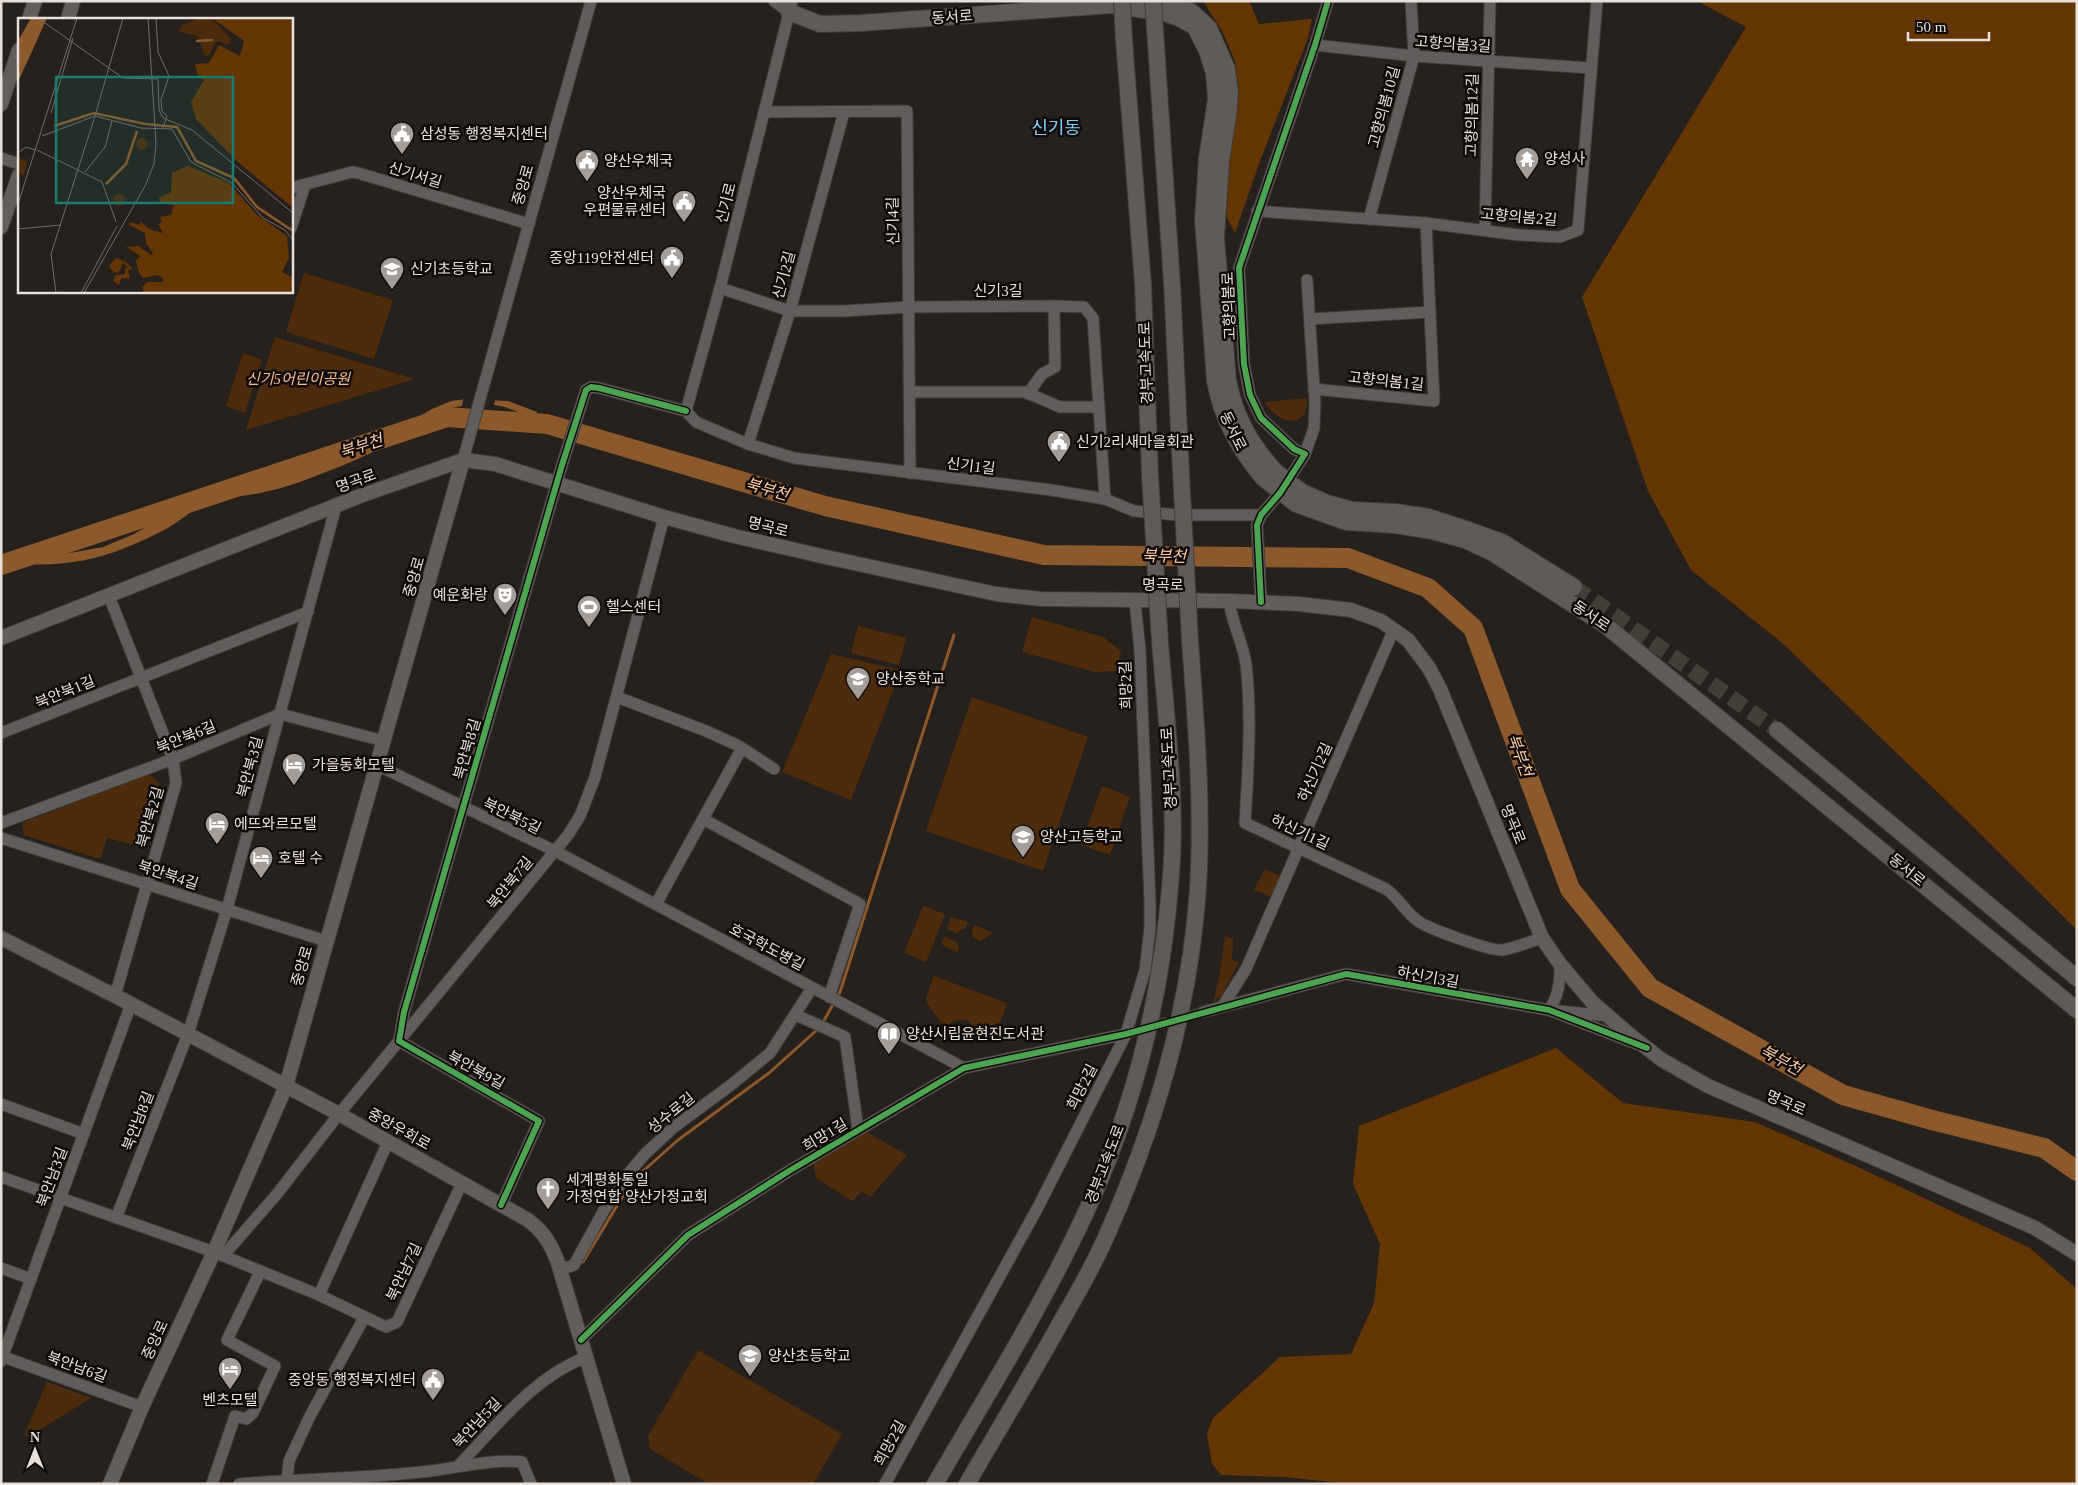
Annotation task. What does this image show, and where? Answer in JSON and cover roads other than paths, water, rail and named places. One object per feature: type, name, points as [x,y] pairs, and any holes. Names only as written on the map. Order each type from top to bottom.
[{"type":"highway","name":"동서로","points":[[791,7],[835,14],[1009,1]]},
{"type":"highway","name":"경부고속도로","points":[[935,1484],[1052,1278],[1091,1201],[1115,1142],[1151,1021],[1167,925],[1172,872],[1171,780],[1150,475],[1143,284],[1122,1]]},
{"type":"highway","name":"경부고속도로","points":[[967,1484],[1053,1337],[1105,1240],[1147,1134],[1166,1072],[1184,992],[1198,889],[1199,760],[1190,641],[1172,284],[1153,1]]},
{"type":"highway","name":"동서로","points":[[1160,1],[1174,4],[1192,12],[1209,28],[1227,69],[1230,101],[1221,160],[1216,238],[1228,380],[1231,396],[1242,426],[1270,475]]},
{"type":"highway","name":"동서로","points":[[791,7],[820,24],[861,23],[1112,5],[1164,13],[1179,18],[1195,27],[1207,51],[1214,73],[1216,98],[1207,158],[1203,220],[1215,381],[1218,398],[1234,439],[1270,475],[1299,498],[1346,522],[1432,531],[1465,540],[1491,552],[1605,625],[2077,1010]]},
{"type":"highway","name":"동서로","points":[[1299,498],[1352,510],[1403,513],[1460,527],[1502,542],[1574,587]]},
{"type":"highway","name":"동서로","points":[[1777,730],[2077,978]]},
{"type":"main road","points":[[29,18],[34,1]]},
{"type":"main road","points":[[68,18],[73,1]]},
{"type":"main road","points":[[1,104],[18,53]]},
{"type":"main road","points":[[1,227],[18,178]]},
{"type":"main road","name":"명곡로","points":[[1,638],[336,506],[463,460],[495,464],[664,517],[826,558],[996,594],[1041,599],[1261,602],[1350,610],[1368,615],[1394,629],[1408,640],[1418,652],[1440,689],[1542,938],[1560,964],[1592,1002],[1646,1048],[1708,1086],[2035,1228],[2077,1254]]},
{"type":"main road","name":"중앙로","points":[[110,1484],[142,1407],[219,1254],[286,1086],[463,460]]},
{"type":"main road","name":"중앙우회로","points":[[1,938],[132,1004],[286,1086],[540,1228],[548,1238],[560,1270],[624,1484]]},
{"type":"street","name":"중앙로","points":[[463,460],[591,1]]},
{"type":"street","points":[[774,1],[791,7]]},
{"type":"street","name":"고향의봄로","points":[[1305,454],[1294,449],[1261,418],[1250,395],[1244,364],[1239,268],[1315,46],[1328,1]]},
{"type":"street","name":"고향의봄10길","points":[[1369,219],[1414,56],[1411,1]]},
{"type":"street","name":"고향의봄12길","points":[[1485,230],[1490,1]]},
{"type":"street","name":"고향의봄2길","points":[[1257,211],[1426,223],[1519,235],[1560,237],[1578,230],[1596,1]]},
{"type":"street","name":"신기로","points":[[686,411],[720,288],[791,7]]},
{"type":"street","name":"고향의봄3길","points":[[1315,46],[1414,56],[1590,68]]},
{"type":"street","name":"신기4길","points":[[764,112],[906,111],[910,473]]},
{"type":"street","name":"신기2길","points":[[748,444],[790,311],[844,112]]},
{"type":"street","points":[[1,158],[18,164]]},
{"type":"street","name":"신기서길","points":[[292,188],[352,172],[529,224]]},
{"type":"street","points":[[292,225],[305,185]]},
{"type":"street","name":"고향의봄1길","points":[[1314,388],[1434,401],[1426,223]]},
{"type":"street","points":[[1261,602],[1259,520],[1280,493],[1305,454],[1314,428],[1314,388],[1307,280]]},
{"type":"street","name":"신기3길","points":[[720,288],[790,311],[844,311],[909,307],[1084,307],[1093,318],[1105,499]]},
{"type":"street","points":[[1028,394],[1042,374],[1055,367],[1054,306]]},
{"type":"street","points":[[1310,319],[1430,312]]},
{"type":"street","name":"북안북8길","points":[[400,1042],[404,1012],[557,482],[586,390],[591,387],[600,388],[686,411]]},
{"type":"street","points":[[910,392],[1028,394],[1060,407],[1099,407]]},
{"type":"street","name":"신기1길","points":[[686,411],[696,422],[748,444],[794,458],[1051,490],[1105,499],[1134,511],[1259,520]]},
{"type":"street","name":"북안북3길","points":[[188,1034],[227,910],[336,506]]},
{"type":"street","name":"북안북7길","points":[[219,1254],[277,1194],[338,1114],[400,1042],[555,851],[580,816],[596,777],[664,517]]},
{"type":"street","name":"북안북2길","points":[[109,596],[173,759],[176,783],[115,996]]},
{"type":"street","name":"희망2길","points":[[885,1484],[1037,1209],[1126,1034],[1145,970],[1150,928],[1140,651],[1135,601]]},
{"type":"street","name":"하신기1길","points":[[1229,601],[1231,614],[1246,663],[1249,747],[1245,823],[1386,889],[1419,922],[1442,933],[1500,950],[1542,938]]},
{"type":"street","points":[[141,677],[308,612]]},
{"type":"street","name":"하신기2길","points":[[1222,1007],[1246,969],[1394,629]]},
{"type":"street","name":"북안북1길","points":[[1,734],[141,677]]},
{"type":"street","points":[[617,697],[706,731],[742,748],[774,768]]},
{"type":"street","points":[[280,714],[384,741]]},
{"type":"street","name":"북안북6길","points":[[1,823],[173,759],[280,714]]},
{"type":"street","points":[[656,904],[742,748]]},
{"type":"street","name":"북안북5길","points":[[377,765],[555,851]]},
{"type":"street","points":[[703,819],[860,904],[829,997]]},
{"type":"street","name":"북안북4길","points":[[1,838],[326,941]]},
{"type":"street","name":"호국학도병길","points":[[555,851],[964,1068]]},
{"type":"street","points":[[1560,964],[1560,983],[1556,999],[1549,1010],[1608,1016]]},
{"type":"street","name":"하신기3길","points":[[1203,1012],[1346,974],[1549,1010],[1646,1048]]},
{"type":"street","name":"성수로길","points":[[560,1270],[574,1264],[608,1204],[644,1154],[674,1127],[731,1085],[770,1053],[812,988]]},
{"type":"street","name":"북안남3길","points":[[2,1358],[132,1004]]},
{"type":"street","points":[[796,1015],[845,1037],[858,1129]]},
{"type":"street","name":"북안남8길","points":[[116,1218],[188,1034]]},
{"type":"street","name":"희망1길","points":[[581,1340],[681,1241],[789,1171],[964,1068],[1126,1034]]},
{"type":"street","name":"북안북9길","points":[[400,1042],[539,1121],[501,1205]]},
{"type":"street","points":[[1,1104],[84,1134]]},
{"type":"street","points":[[319,1295],[388,1142]]},
{"type":"street","points":[[1,1177],[219,1254]]},
{"type":"street","name":"북안남7길","points":[[219,1254],[319,1295],[386,1327],[397,1322],[462,1183]]},
{"type":"street","points":[[1,1268],[31,1279]]},
{"type":"street","points":[[212,1484],[235,1416],[246,1419],[253,1413],[275,1366],[227,1340],[260,1272]]},
{"type":"street","points":[[287,1480],[289,1462],[310,1416],[364,1318]]},
{"type":"street","name":"북안남5길","points":[[239,1484],[287,1480],[321,1482],[438,1470],[458,1466],[521,1398],[570,1364],[586,1357]]},
{"type":"street","name":"북안남6길","points":[[2,1358],[142,1407]]},
{"type":"street","points":[[458,1466],[509,1461],[522,1462],[531,1484]]},
{"type":"waterway","name":"북부천","points":[[1,565],[447,417],[547,424],[825,506],[1044,555],[1348,558],[1428,588],[1473,628],[1570,889],[1650,988],[1843,1095],[2044,1148],[2077,1171]]},
{"type":"waterway","points":[[822,1024],[840,992],[954,635]]},
{"type":"waterway","points":[[583,1262],[624,1194],[642,1172],[678,1140],[769,1073],[818,1029]]},
{"type":"tunnel","points":[[1574,587],[1777,730]]},
{"type":"tunnel","points":[[1126,1034],[1203,1012]]},
{"type":"place","name":"삼성동 행정복지센터","points":[[402,155]]},
{"type":"place","name":"양성사","points":[[1527,180]]},
{"type":"place","name":"양산우체국","points":[[587,182]]},
{"type":"place","name":"양산우체국 우편물류센터","points":[[684,223]]},
{"type":"place","name":"중앙119안전센터","points":[[672,279]]},
{"type":"place","name":"신기초등학교","points":[[392,290]]},
{"type":"place","name":"신기2리새마을회관","points":[[1059,463]]},
{"type":"place","name":"예운화랑","points":[[505,616]]},
{"type":"place","name":"헬스센터","points":[[589,628]]},
{"type":"place","name":"양산중학교","points":[[858,700]]},
{"type":"place","name":"가을동화모텔","points":[[294,786]]},
{"type":"place","name":"에뜨와르모텔","points":[[217,845]]},
{"type":"place","name":"양산고등학교","points":[[1023,858]]},
{"type":"place","name":"호텔 수","points":[[261,879]]},
{"type":"place","name":"양산시립윤현진도서관","points":[[889,1055]]},
{"type":"place","name":"세계평화통일 가정연합 양산가정교회","points":[[548,1210]]},
{"type":"place","name":"양산초등학교","points":[[750,1377]]},
{"type":"place","name":"벤츠모텔","points":[[230,1390]]},
{"type":"place","name":"중앙동 행정복지센터","points":[[433,1401]]},
{"type":"district","name":"신기동","points":[[1056,128]]},
{"type":"park label","name":"신기5어린이공원","points":[[298,379]]}]
